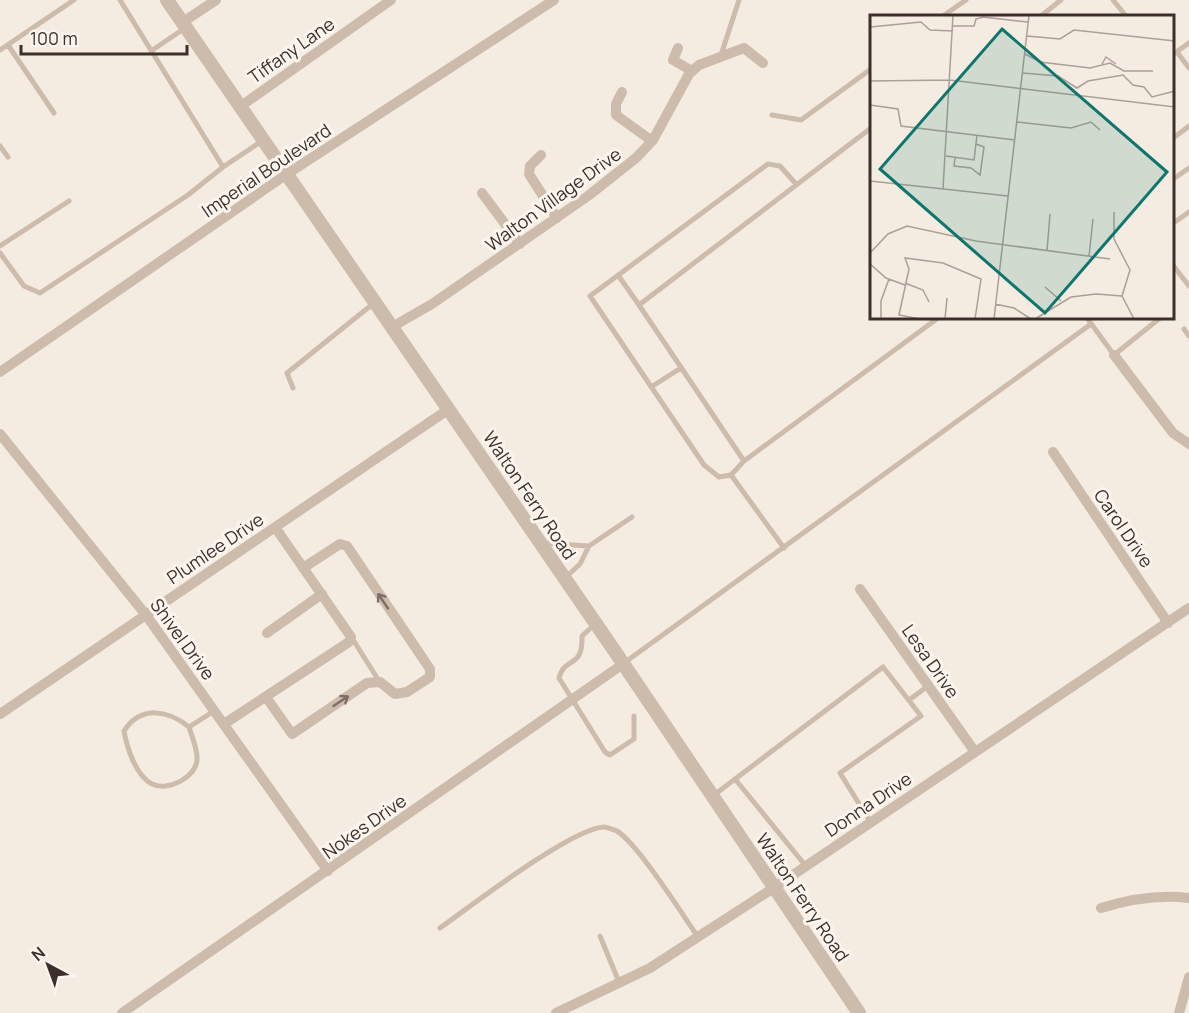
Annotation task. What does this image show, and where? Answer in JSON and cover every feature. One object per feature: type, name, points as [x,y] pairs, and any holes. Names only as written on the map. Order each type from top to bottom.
[{"type":"street","name":"Walton Ferry Road","points":[[167,0],[597,624],[859,1013]]},
{"type":"street","points":[[184,24],[216,0]]},
{"type":"street","name":"Tiffany Lane","points":[[241,106],[391,0]]},
{"type":"street","name":"Imperial Boulevard","points":[[0,372],[287,174],[554,0]]},
{"type":"street","points":[[678,48],[673,60],[692,71],[720,56],[744,48],[763,63]]},
{"type":"street","name":"Walton Village Drive","points":[[392,327],[432,304],[520,244],[636,158],[652,141],[692,71]]},
{"type":"street","points":[[622,92],[616,104],[616,115],[652,141]]},
{"type":"street","points":[[541,155],[530,166],[529,174],[557,218]]},
{"type":"street","points":[[482,193],[520,244]]},
{"type":"street","points":[[1114,355],[1173,433],[1189,444]]},
{"type":"street","name":"Plumlee Drive","points":[[0,714],[449,409]]},
{"type":"street","name":"Shivel Drive","points":[[0,434],[146,615],[328,871]]},
{"type":"street","name":"Carol Drive","points":[[1053,452],[1168,623]]},
{"type":"street","points":[[224,724],[349,642],[351,637],[275,527]]},
{"type":"street","points":[[266,697],[292,734],[367,683],[380,682],[395,694],[407,692],[430,676],[430,669],[347,546],[340,544],[303,568]]},
{"type":"street","name":"Lesa Drive","points":[[860,588],[975,753]]},
{"type":"street","points":[[267,633],[322,594]]},
{"type":"street","name":"Donna Drive","points":[[556,1013],[650,968],[871,823],[1189,608]]},
{"type":"street","name":"Nokes Drive","points":[[122,1013],[623,664]]},
{"type":"street","points":[[1101,908],[1123,901],[1156,897],[1189,898]]},
{"type":"street","points":[[1179,1013],[1189,977]]},
{"type":"lane","points":[[0,50],[74,0]]},
{"type":"lane","points":[[120,0],[223,167]]},
{"type":"lane","points":[[720,56],[739,0]]},
{"type":"lane","points":[[944,15],[966,0]]},
{"type":"lane","points":[[1042,15],[1061,0]]},
{"type":"lane","points":[[1113,0],[1125,15]]},
{"type":"lane","points":[[151,51],[184,24]]},
{"type":"lane","points":[[1189,43],[1175,53],[1189,68]]},
{"type":"lane","points":[[8,45],[54,114]]},
{"type":"lane","points":[[772,115],[801,120],[870,70]]},
{"type":"lane","points":[[1174,138],[1189,126]]},
{"type":"lane","points":[[639,305],[870,129]]},
{"type":"lane","points":[[0,253],[24,286],[40,293],[188,195],[223,167],[264,140]]},
{"type":"lane","points":[[0,146],[8,157]]},
{"type":"lane","points":[[796,184],[780,166],[768,164],[590,296],[704,465],[719,477],[731,475],[744,461],[935,320]]},
{"type":"lane","points":[[1174,179],[1189,168]]},
{"type":"lane","points":[[0,246],[69,201]]},
{"type":"lane","points":[[1174,223],[1189,212]]},
{"type":"lane","points":[[1174,265],[1189,286]]},
{"type":"lane","points":[[618,275],[744,461]]},
{"type":"lane","points":[[293,388],[287,373],[375,302]]},
{"type":"lane","points":[[1088,320],[1114,355],[1158,320]]},
{"type":"lane","points":[[623,664],[1091,324]]},
{"type":"lane","points":[[1184,328],[1189,336]]},
{"type":"lane","points":[[651,387],[681,368]]},
{"type":"lane","points":[[731,475],[784,548]]},
{"type":"lane","points":[[565,578],[580,564],[589,546],[632,517]]},
{"type":"lane","points":[[541,543],[589,546]]},
{"type":"lane","points":[[597,624],[582,636],[584,648],[582,654],[560,675],[572,700],[605,752],[610,755],[634,739],[634,716]]},
{"type":"lane","points":[[351,637],[380,682]]},
{"type":"lane","points":[[713,796],[884,667],[921,716],[840,773],[871,823]]},
{"type":"lane","points":[[909,700],[928,686]]},
{"type":"lane","points":[[189,728],[214,711]]},
{"type":"lane","points":[[152,712],[166,713],[189,728],[197,760],[194,769],[174,783],[164,786],[152,784],[141,773],[126,744],[124,731],[131,721],[152,712]]},
{"type":"lane","points":[[735,779],[805,865]]},
{"type":"lane","points":[[440,928],[557,848],[580,835],[604,827],[618,831],[634,849],[698,937]]},
{"type":"lane","points":[[600,936],[619,982]]}]
